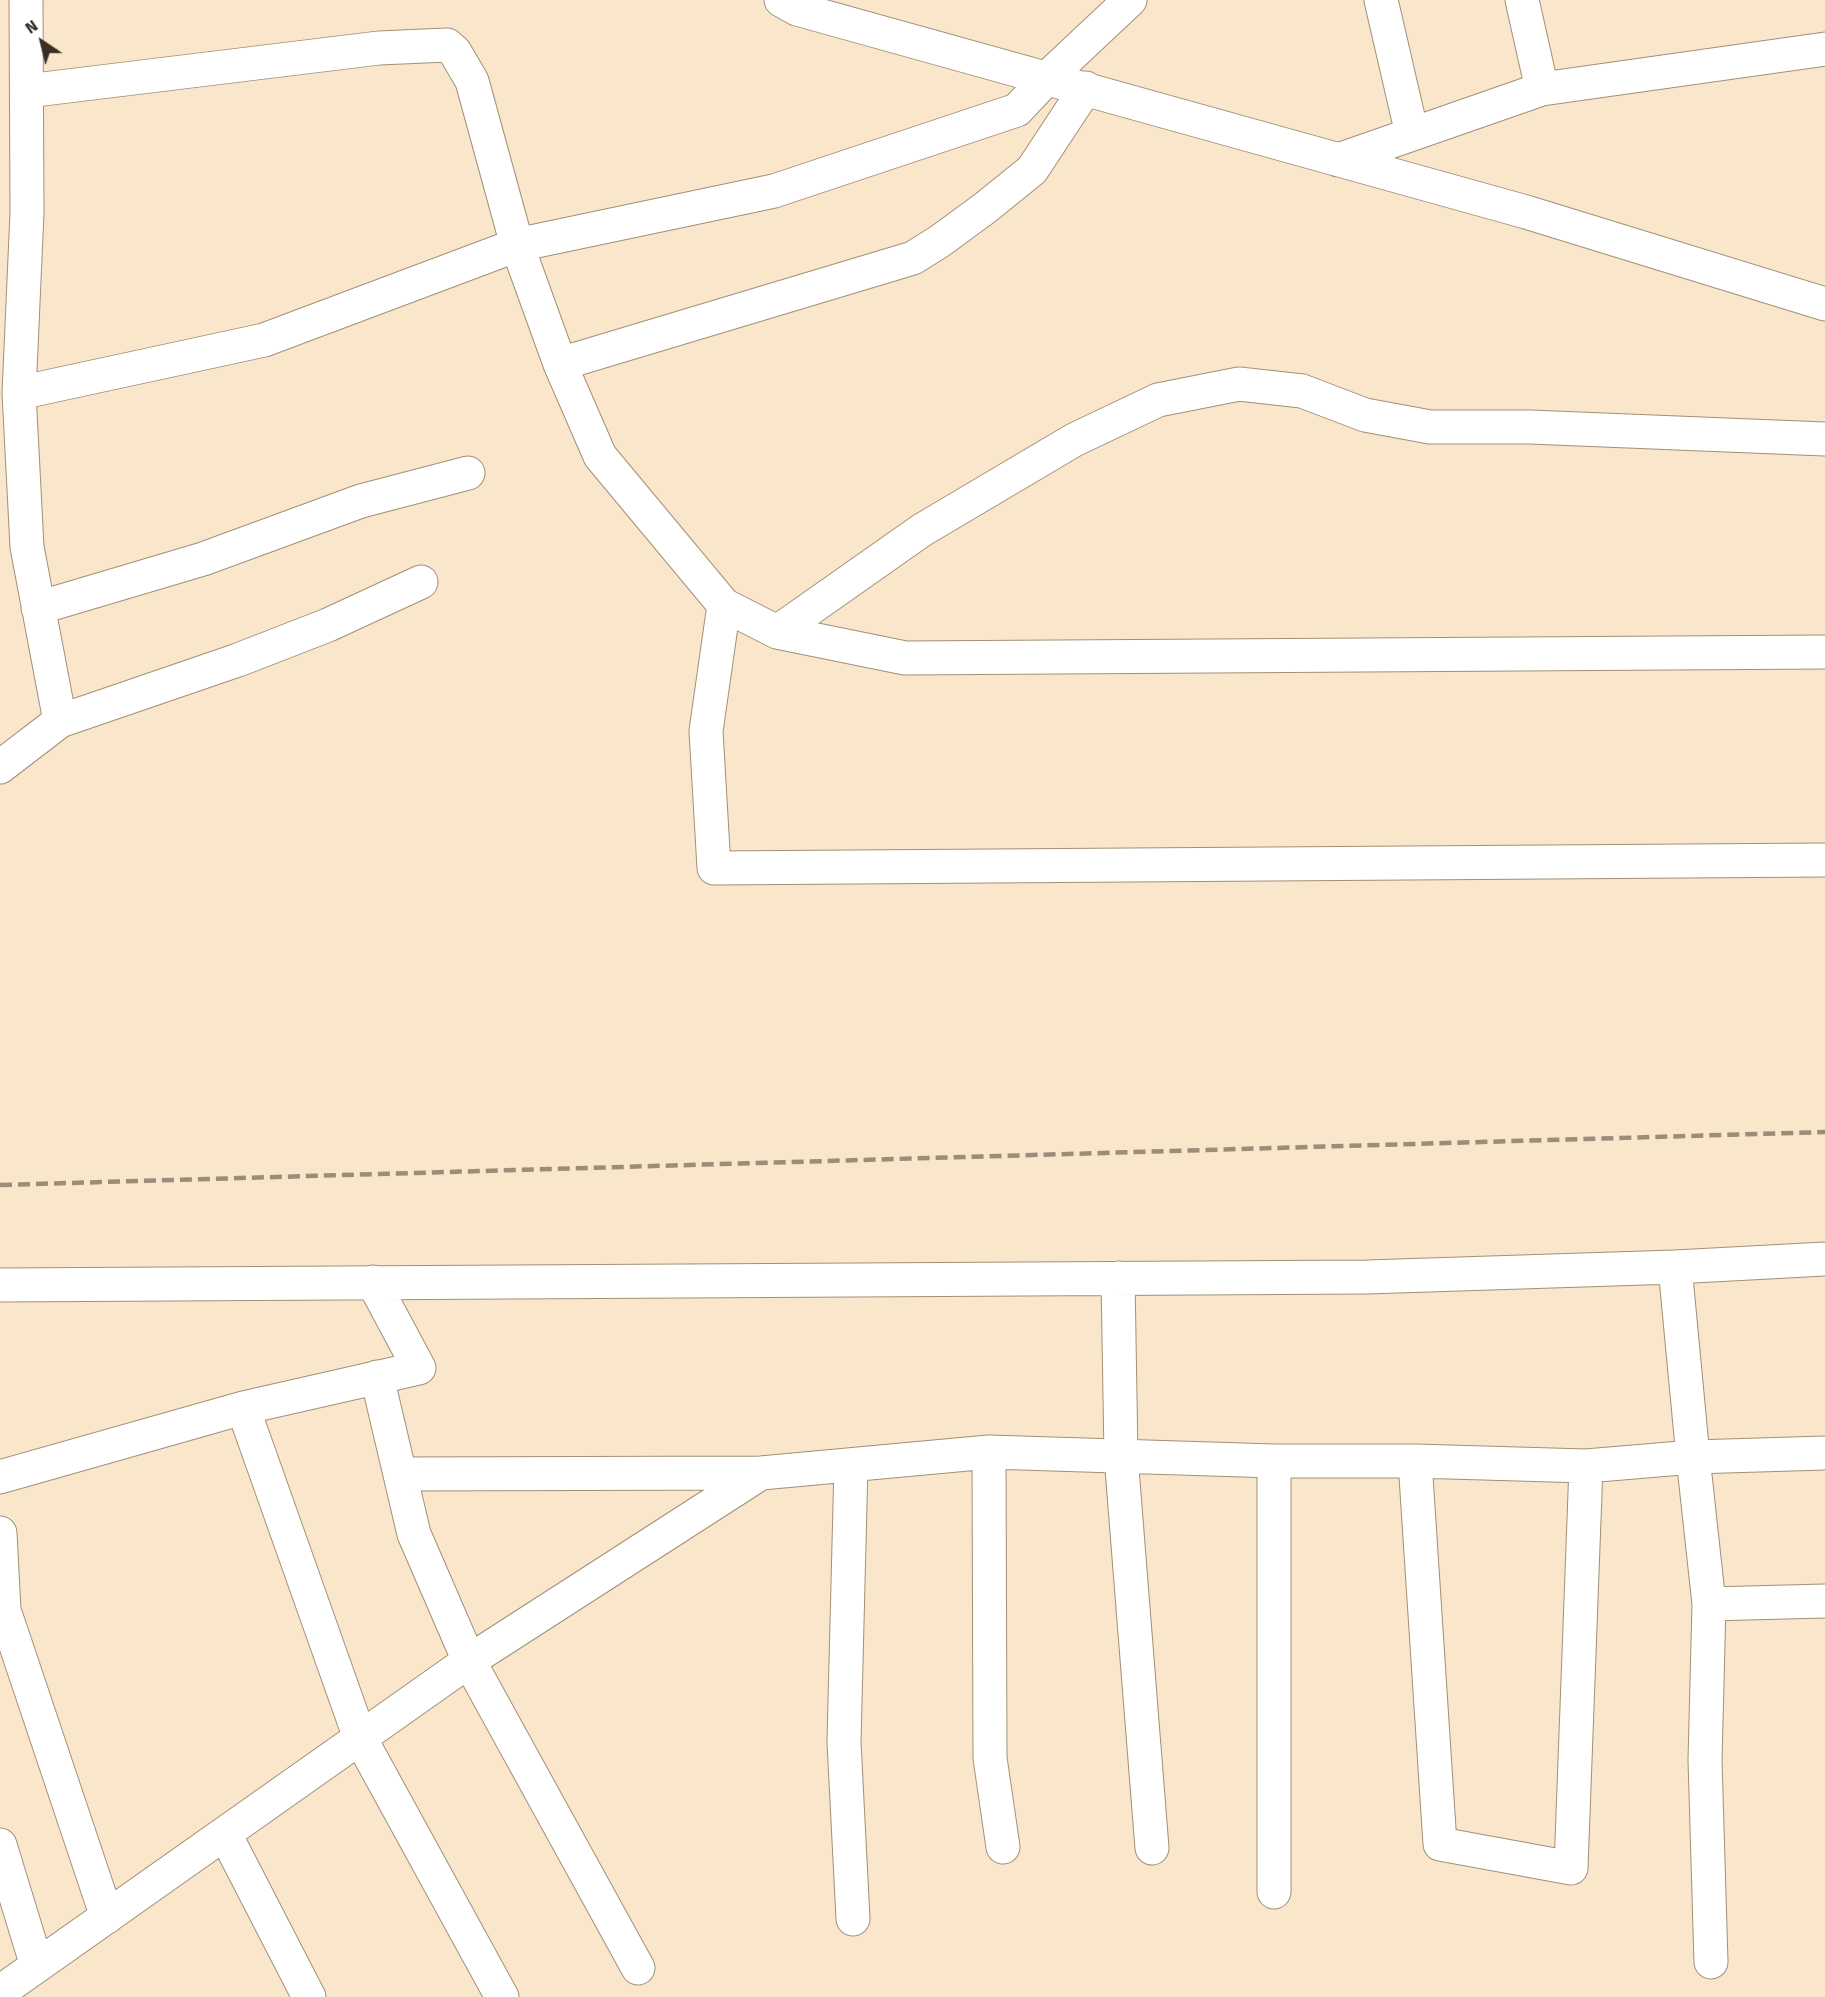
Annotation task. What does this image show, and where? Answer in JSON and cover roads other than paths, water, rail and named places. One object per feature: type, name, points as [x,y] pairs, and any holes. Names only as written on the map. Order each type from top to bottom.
[{"type":"street","points":[[26,0],[27,213],[18,393],[27,547],[60,722]]},
{"type":"street","points":[[781,0],[797,9],[1526,212],[1825,303]]},
{"type":"street","points":[[18,393],[264,340],[517,245],[774,191],[1017,110],[1047,78],[1130,0]]},
{"type":"street","points":[[1381,0],[1412,134]]},
{"type":"street","points":[[1522,0],[1542,89]]},
{"type":"street","points":[[27,91],[379,48],[447,45],[455,52],[472,81],[517,245],[560,364],[600,456],[724,605],[777,632],[905,658],[1825,652]]},
{"type":"street","points":[[1338,160],[1542,89],[1825,50]]},
{"type":"street","points":[[560,364],[913,258],[940,242],[1032,170],[1086,88]]},
{"type":"street","points":[[777,632],[922,530],[1074,440],[1158,400],[1239,384],[1302,392],[1365,415],[1430,427],[1530,427],[1825,439]]},
{"type":"street","points":[[38,608],[203,559],[361,501],[468,473]]},
{"type":"street","points":[[0,767],[60,722],[238,660],[328,625],[421,582]]},
{"type":"street","points":[[724,605],[706,731],[714,868],[1825,860]]},
{"type":"street","points":[[0,1285],[1367,1277],[1674,1268],[1825,1258]]},
{"type":"street","points":[[1674,1268],[1709,1604],[1705,1760],[1711,1962]]},
{"type":"street","points":[[1118,1278],[1121,1456],[1152,1848]]},
{"type":"street","points":[[0,1477],[243,1408],[419,1368],[374,1282]]},
{"type":"street","points":[[377,1377],[414,1534],[469,1661],[638,1968]]},
{"type":"street","points":[[243,1408],[360,1738],[502,1997]]},
{"type":"street","points":[[400,1474],[761,1473],[989,1452],[1274,1461],[1415,1461],[1586,1466],[1693,1457],[1825,1453]]},
{"type":"street","points":[[989,1452],[990,1758],[1003,1847]]},
{"type":"street","points":[[1274,1461],[1274,1892]]},
{"type":"street","points":[[1415,1461],[1440,1844],[1571,1868],[1586,1466]]},
{"type":"street","points":[[850,1465],[844,1742],[853,1919]]},
{"type":"street","points":[[0,1992],[469,1661],[761,1473]]},
{"type":"street","points":[[0,1533],[4,1610],[107,1917]]},
{"type":"street","points":[[1709,1604],[1825,1601]]},
{"type":"street","points":[[225,1834],[309,1997]]},
{"type":"street","points":[[0,1845],[37,1966]]},
{"type":"railway","points":[[0,1185],[1825,1132]]}]
